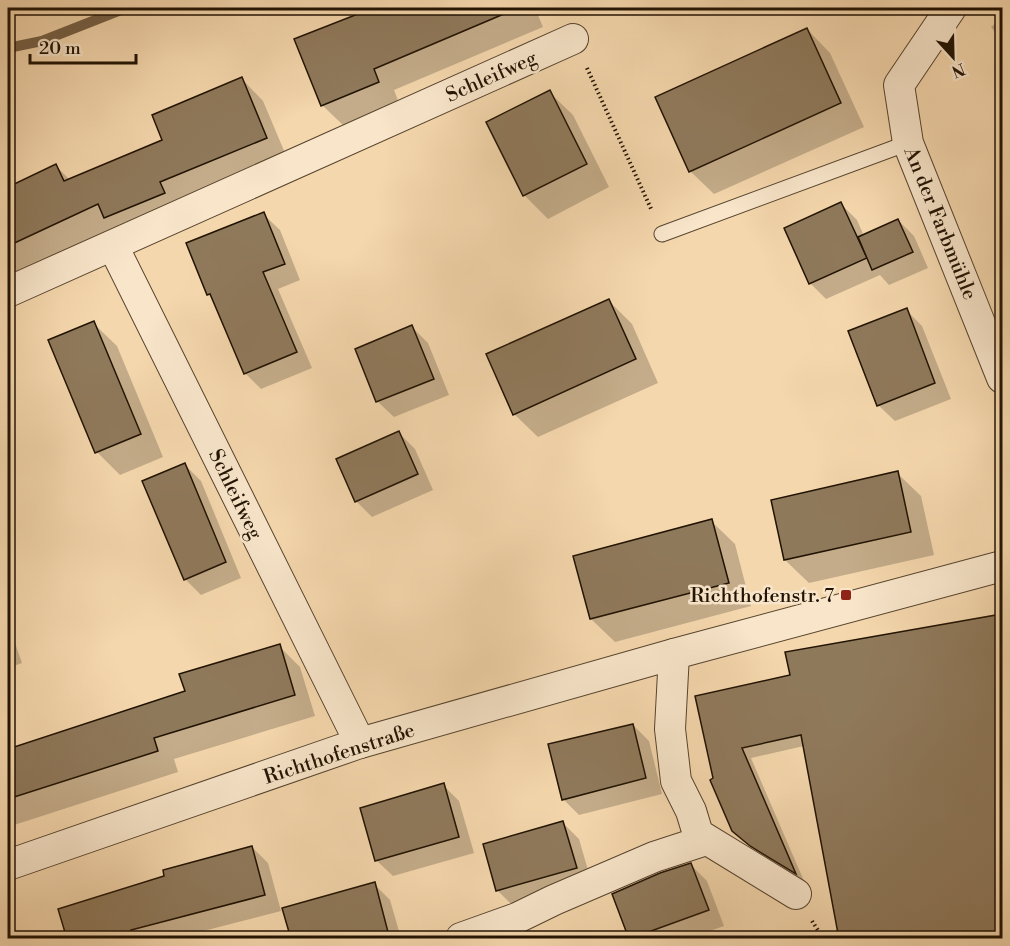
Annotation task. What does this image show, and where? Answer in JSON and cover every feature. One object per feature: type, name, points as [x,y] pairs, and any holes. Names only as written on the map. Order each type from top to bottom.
[{"type":"street","name":"An der Farbmühle","points":[[951,8],[899,85],[908,142],[1002,378]]},
{"type":"street","name":"Schleifweg","points":[[8,292],[573,39]]},
{"type":"street","name":"Schleifweg","points":[[113,246],[360,743]]},
{"type":"street","name":"Richthofenstraße","points":[[8,865],[360,743],[674,654],[1002,566]]},
{"type":"street","points":[[674,654],[670,729],[676,781],[691,811],[698,834],[796,894]]},
{"type":"street","points":[[461,939],[517,918],[654,857],[706,840]]},
{"type":"lane","points":[[662,234],[908,142]]},
{"type":"path","points":[[573,39],[662,234]]},
{"type":"building","points":[[373,8],[518,8],[374,69],[379,82],[321,106],[294,39]]},
{"type":"building","points":[[807,28],[841,103],[689,172],[655,97]]},
{"type":"building","points":[[242,77],[267,138],[160,182],[165,193],[104,218],[98,204],[8,246],[8,187],[56,164],[64,181],[162,140],[152,115]]},
{"type":"building","points":[[550,90],[587,164],[523,196],[486,122]]},
{"type":"building","points":[[841,202],[867,258],[809,284],[784,228]]},
{"type":"building","points":[[264,212],[285,264],[263,272],[297,352],[244,374],[210,294],[207,295],[186,243]]},
{"type":"building","points":[[898,219],[913,252],[872,270],[858,237]]},
{"type":"building","points":[[609,299],[636,359],[513,415],[486,354]]},
{"type":"building","points":[[907,308],[935,383],[877,406],[848,331]]},
{"type":"building","points":[[94,321],[141,434],[95,453],[48,340]]},
{"type":"building","points":[[412,325],[434,379],[376,402],[355,349]]},
{"type":"building","points":[[399,431],[418,474],[355,502],[336,459]]},
{"type":"building","points":[[185,463],[226,562],[184,580],[142,481]]},
{"type":"building","points":[[898,471],[911,532],[784,560],[771,500]]},
{"type":"building","points":[[712,519],[729,583],[590,619],[573,556]]},
{"type":"building","points":[[1002,614],[1002,939],[839,939],[801,735],[742,748],[796,874],[750,846],[732,831],[710,780],[713,778],[695,696],[790,675],[785,652]]},
{"type":"building","points":[[280,644],[295,695],[154,738],[158,751],[8,799],[8,749],[185,691],[179,674]]},
{"type":"building","points":[[633,724],[646,778],[562,800],[548,744]]},
{"type":"building","points":[[444,783],[459,837],[375,861],[360,808]]},
{"type":"building","points":[[563,821],[577,868],[496,891],[483,844]]},
{"type":"building","points":[[252,846],[265,895],[131,930],[134,939],[67,939],[58,909],[164,876],[163,870]]},
{"type":"building","points":[[691,863],[709,910],[629,939],[612,894],[660,873]]},
{"type":"building","points":[[375,882],[388,932],[364,939],[291,939],[282,908]]},
{"type":"waterway","points":[[8,48],[42,41],[126,8]]},
{"type":"place","name":"Richthofenstr. 7","points":[[846,595]]}]
